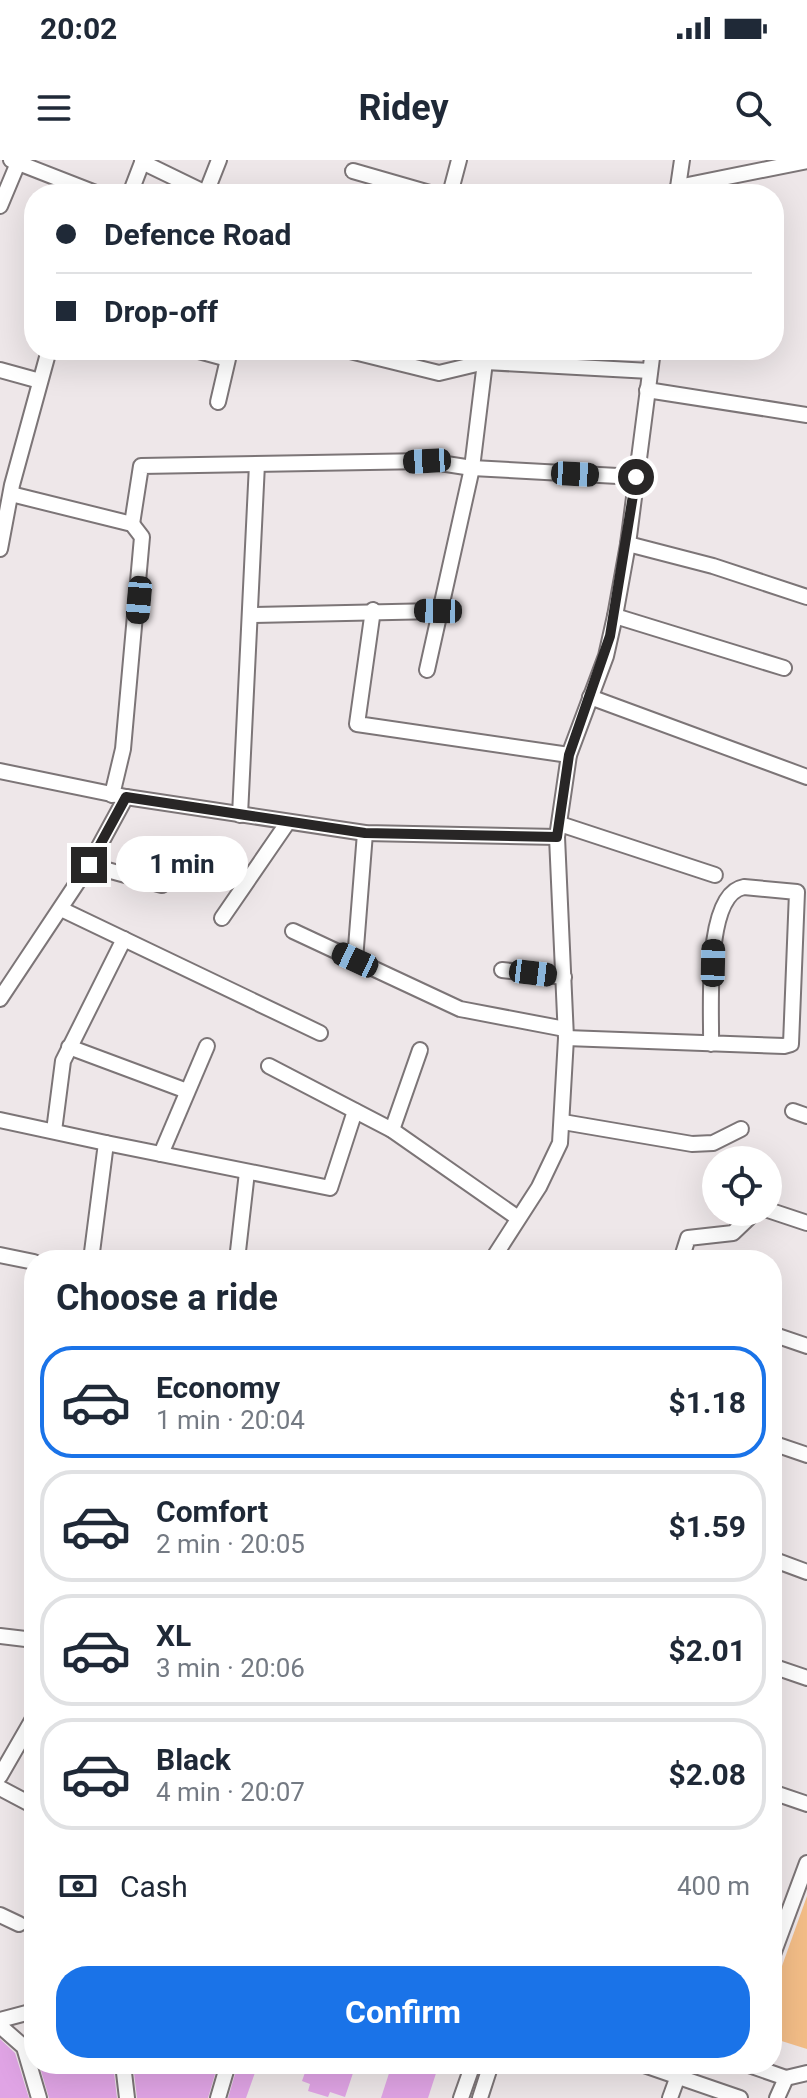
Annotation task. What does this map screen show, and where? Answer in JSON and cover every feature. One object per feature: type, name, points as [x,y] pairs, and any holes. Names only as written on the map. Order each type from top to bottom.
[{"type":"street","points":[[211,184],[219,160]]},
{"type":"street","points":[[453,184],[459,160]]},
{"type":"street","points":[[679,184],[682,160]]},
{"type":"street","points":[[134,184],[142,161],[187,184]]},
{"type":"street","points":[[708,184],[807,161]]},
{"type":"street","points":[[0,206],[15,162],[72,184]]},
{"type":"street","points":[[353,171],[398,184]]},
{"type":"street","points":[[0,549],[8,491],[46,360]]},
{"type":"street","points":[[218,402],[228,360]]},
{"type":"street","points":[[386,360],[439,373],[485,362],[650,371]]},
{"type":"street","points":[[498,1250],[539,1187],[560,1143],[565,1034],[558,830],[569,755],[606,656],[615,616],[628,544],[652,360]]},
{"type":"street","points":[[427,670],[472,468],[485,362]]},
{"type":"street","points":[[0,370],[40,381]]},
{"type":"street","points":[[647,390],[807,415]]},
{"type":"street","points":[[0,999],[89,865],[119,796],[143,544],[132,524],[141,466],[427,461],[472,468],[636,477]]},
{"type":"street","points":[[240,815],[257,464]]},
{"type":"street","points":[[8,491],[132,524]]},
{"type":"street","points":[[628,544],[713,566],[807,597]]},
{"type":"street","points":[[373,610],[357,724],[569,755]]},
{"type":"street","points":[[252,615],[438,611]]},
{"type":"street","points":[[615,616],[784,668]]},
{"type":"street","points":[[590,697],[807,777]]},
{"type":"street","points":[[0,789],[4,772],[119,796],[365,833],[558,830],[715,875]]},
{"type":"street","points":[[222,918],[288,822]]},
{"type":"street","points":[[355,960],[365,833]]},
{"type":"street","points":[[89,865],[162,885]]},
{"type":"street","points":[[293,931],[460,1009],[565,1034],[711,1044],[791,1044],[797,892],[744,887],[725,899],[714,937],[711,1044]]},
{"type":"street","points":[[61,909],[320,1033]]},
{"type":"street","points":[[54,1131],[63,1061],[124,939]]},
{"type":"street","points":[[502,970],[564,977]]},
{"type":"street","points":[[161,1154],[207,1046]]},
{"type":"street","points":[[69,1047],[187,1091]]},
{"type":"street","points":[[392,1130],[420,1050]]},
{"type":"street","points":[[269,1066],[392,1130],[518,1218]]},
{"type":"street","points":[[0,1120],[330,1188],[355,1111]]},
{"type":"street","points":[[563,1122],[692,1144],[713,1143],[741,1129]]},
{"type":"street","points":[[92,1250],[106,1143]]},
{"type":"street","points":[[238,1250],[247,1172]]},
{"type":"street","points":[[782,1215],[807,1223]]},
{"type":"street","points":[[684,1250],[688,1238],[733,1233],[740,1226]]},
{"type":"street","points":[[0,1255],[24,1260]]},
{"type":"street","points":[[782,1337],[807,1346]]},
{"type":"street","points":[[782,1446],[807,1455]]},
{"type":"street","points":[[782,1563],[807,1572]]},
{"type":"street","points":[[0,1636],[24,1639]]},
{"type":"street","points":[[782,1669],[807,1678]]},
{"type":"street","points":[[0,1776],[24,1737]]},
{"type":"street","points":[[0,1788],[24,1801]]},
{"type":"street","points":[[782,1795],[807,1804]]},
{"type":"street","points":[[782,1930],[807,1863]]},
{"type":"street","points":[[0,1915],[19,1924]]},
{"type":"street","points":[[24,2015],[0,2023],[24,2047]]},
{"type":"street","points":[[775,2074],[786,2078],[807,2073]]},
{"type":"street","points":[[32,2074],[39,2098]]},
{"type":"street","points":[[124,2074],[127,2098]]},
{"type":"street","points":[[218,2098],[225,2074]]},
{"type":"street","points":[[461,2098],[469,2074]]},
{"type":"street","points":[[480,2098],[488,2074]]},
{"type":"street","points":[[672,2074],[740,2098]]},
{"type":"street","points":[[670,2098],[678,2076]]},
{"type":"street","points":[[777,2098],[786,2078]]},
{"type":"shaded area","points":[[807,1896],[807,2049],[782,2041],[782,1966]]},
{"type":"building","points":[[0,2039],[15,2053],[29,2098],[0,2098]]},
{"type":"building","points":[[42,2074],[114,2074],[117,2098],[49,2098]]},
{"type":"building","points":[[134,2074],[215,2074],[208,2098],[137,2098]]},
{"type":"building","points":[[235,2074],[254,2074],[246,2098],[228,2098]]},
{"type":"building","points":[[304,2074],[353,2074],[345,2097],[330,2092],[328,2097],[308,2091],[310,2084],[302,2081]]},
{"type":"building","points":[[389,2074],[436,2074],[428,2098],[381,2098]]},
{"type":"route","points":[[89,865],[126,797],[365,833],[557,837],[569,755],[606,656],[628,544],[636,477]]}]
